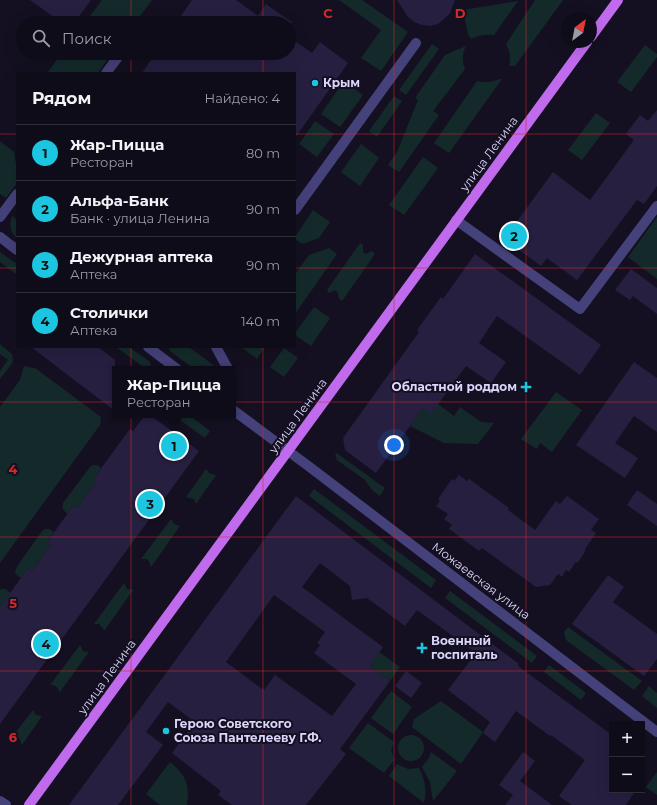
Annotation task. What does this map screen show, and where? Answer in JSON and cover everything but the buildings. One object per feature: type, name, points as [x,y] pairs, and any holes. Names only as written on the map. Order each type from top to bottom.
[{"type":"main road","points":[[597,29],[618,0]]},
{"type":"main road","name":"улица Ленина","points":[[29,805],[289,452],[456,220],[583,48]]},
{"type":"street","points":[[296,209],[416,43]]},
{"type":"street","points":[[107,72],[116,60]]},
{"type":"street","points":[[0,217],[16,195]]},
{"type":"street","points":[[456,220],[580,309],[657,206]]},
{"type":"street","points":[[0,237],[16,249]]},
{"type":"street","points":[[149,348],[174,366]]},
{"type":"street","points":[[217,348],[226,366]]},
{"type":"street","name":"Можаевская улица","points":[[236,412],[356,501],[657,732]]},
{"type":"street","points":[[0,801],[6,805]]},
{"type":"green space","points":[[102,0],[152,0],[140,16],[90,16]]},
{"type":"green space","points":[[339,0],[362,0],[408,32],[381,71],[361,58],[381,30]]},
{"type":"green space","points":[[535,0],[563,0],[515,66],[509,66],[510,55],[506,44]]},
{"type":"green space","points":[[518,1],[494,35],[482,35],[471,39],[468,34],[463,10]]},
{"type":"green space","points":[[432,44],[439,49],[406,95],[399,90]]},
{"type":"green space","points":[[645,45],[657,54],[657,57],[631,92],[617,82]]},
{"type":"green space","points":[[466,46],[463,57],[465,69],[433,111],[439,115],[399,172],[388,165],[397,152],[418,100],[415,98],[445,55]]},
{"type":"green space","points":[[57,60],[107,60],[99,72],[48,72]]},
{"type":"green space","points":[[502,79],[449,153],[434,143],[477,81],[489,82]]},
{"type":"green space","points":[[344,81],[363,95],[340,127],[321,114]]},
{"type":"green space","points":[[394,96],[402,101],[377,137],[369,131]]},
{"type":"green space","points":[[596,113],[610,123],[582,160],[568,150]]},
{"type":"green space","points":[[315,121],[334,134],[317,157],[299,144]]},
{"type":"green space","points":[[0,141],[14,152],[16,164],[16,184],[6,198],[0,194]]},
{"type":"green space","points":[[361,144],[379,158],[360,186],[341,172]]},
{"type":"green space","points":[[423,157],[438,168],[404,215],[389,205]]},
{"type":"green space","points":[[313,210],[330,222],[319,238],[302,244],[296,240],[296,236]]},
{"type":"green space","points":[[12,216],[16,219],[16,237],[11,228]]},
{"type":"green space","points":[[657,217],[657,279],[628,257]]},
{"type":"green space","points":[[360,243],[363,245],[363,252],[366,254],[372,251],[375,254],[342,301],[339,299],[338,293],[335,290],[329,293],[327,290]]},
{"type":"green space","points":[[329,248],[337,254],[296,313],[296,273],[309,255]]},
{"type":"green space","points":[[0,252],[16,263],[16,274],[0,262]]},
{"type":"green space","points":[[314,307],[330,318],[311,346],[296,336],[296,332]]},
{"type":"green space","points":[[0,344],[12,354],[13,362],[0,379],[0,371],[8,360],[0,354]]},
{"type":"green space","points":[[117,348],[130,348],[150,362],[151,366],[142,366]]},
{"type":"green space","points":[[169,348],[190,348],[215,366],[190,366],[170,351]]},
{"type":"green space","points":[[242,348],[264,348],[257,359]]},
{"type":"green space","points":[[284,348],[298,358],[284,377],[270,367]]},
{"type":"green space","points":[[24,366],[35,368],[101,417],[100,425],[0,563],[0,407],[20,380]]},
{"type":"green space","points":[[556,392],[582,410],[552,452],[540,443],[537,449],[521,439]]},
{"type":"green space","points":[[438,404],[454,416],[460,407],[481,422],[494,423],[478,444],[444,443],[410,426],[423,408]]},
{"type":"green space","points":[[177,418],[193,418],[210,431],[205,438]]},
{"type":"green space","points":[[335,452],[385,488],[380,496],[372,490],[365,480],[337,460]]},
{"type":"green space","points":[[93,465],[97,465],[101,468],[94,478],[97,481],[78,508],[74,505],[68,514],[63,509],[63,503]]},
{"type":"green space","points":[[206,469],[210,474],[216,475],[196,504],[194,499],[186,497]]},
{"type":"green space","points":[[314,489],[436,580],[431,588],[309,496]]},
{"type":"green space","points":[[171,519],[174,524],[180,526],[151,567],[149,561],[146,559],[141,559]]},
{"type":"green space","points":[[49,529],[54,532],[47,541],[51,545],[32,571],[28,568],[21,578],[15,572],[16,568],[42,531]]},
{"type":"green space","points":[[124,583],[127,589],[133,590],[104,631],[99,624],[94,624]]},
{"type":"green space","points":[[6,589],[10,593],[3,603],[0,613],[0,590]]},
{"type":"green space","points":[[450,591],[537,656],[532,663],[445,598]]},
{"type":"green space","points":[[568,627],[642,681],[634,690],[566,640],[564,632]]},
{"type":"green space","points":[[80,645],[83,651],[89,652],[59,693],[58,689],[54,685],[50,685]]},
{"type":"green space","points":[[379,652],[400,667],[390,681],[370,666]]},
{"type":"green space","points":[[549,665],[586,693],[581,700],[544,672]]},
{"type":"green space","points":[[649,686],[657,693],[657,708],[642,696]]},
{"type":"green space","points":[[391,691],[412,707],[393,734],[371,718]]},
{"type":"green space","points":[[441,701],[483,732],[461,764],[412,727],[414,719]]},
{"type":"green space","points":[[33,710],[36,715],[42,716],[22,745],[20,739],[12,737]]},
{"type":"green space","points":[[368,723],[394,742],[391,750],[394,760],[384,773],[349,748]]},
{"type":"green space","points":[[411,735],[420,739],[424,748],[420,757],[411,761],[402,757],[398,748],[402,739]]},
{"type":"green space","points":[[431,752],[457,771],[433,801],[430,782],[422,767],[429,758]]},
{"type":"green space","points":[[170,762],[180,771],[186,781],[188,792],[187,805],[160,805],[146,794]]},
{"type":"green space","points":[[397,764],[408,769],[419,768],[425,785],[424,803],[389,776]]},
{"type":"green space","points":[[657,772],[657,795],[646,787]]},
{"type":"place","name":"Крым","points":[[315,83]]},
{"type":"place","name":"Альфа-Банк","points":[[514,236]]},
{"type":"place","name":"Областной роддом","points":[[526,387]]},
{"type":"place","name":"Жар-Пицца","points":[[174,446]]},
{"type":"place","name":"Дежурная аптека","points":[[150,504]]},
{"type":"place","name":"Столички","points":[[46,644]]},
{"type":"place","name":"Военный госпиталь","points":[[422,648]]},
{"type":"place","name":"Герою Советского Союза Пантелееву Г.Ф.","points":[[166,731]]}]
